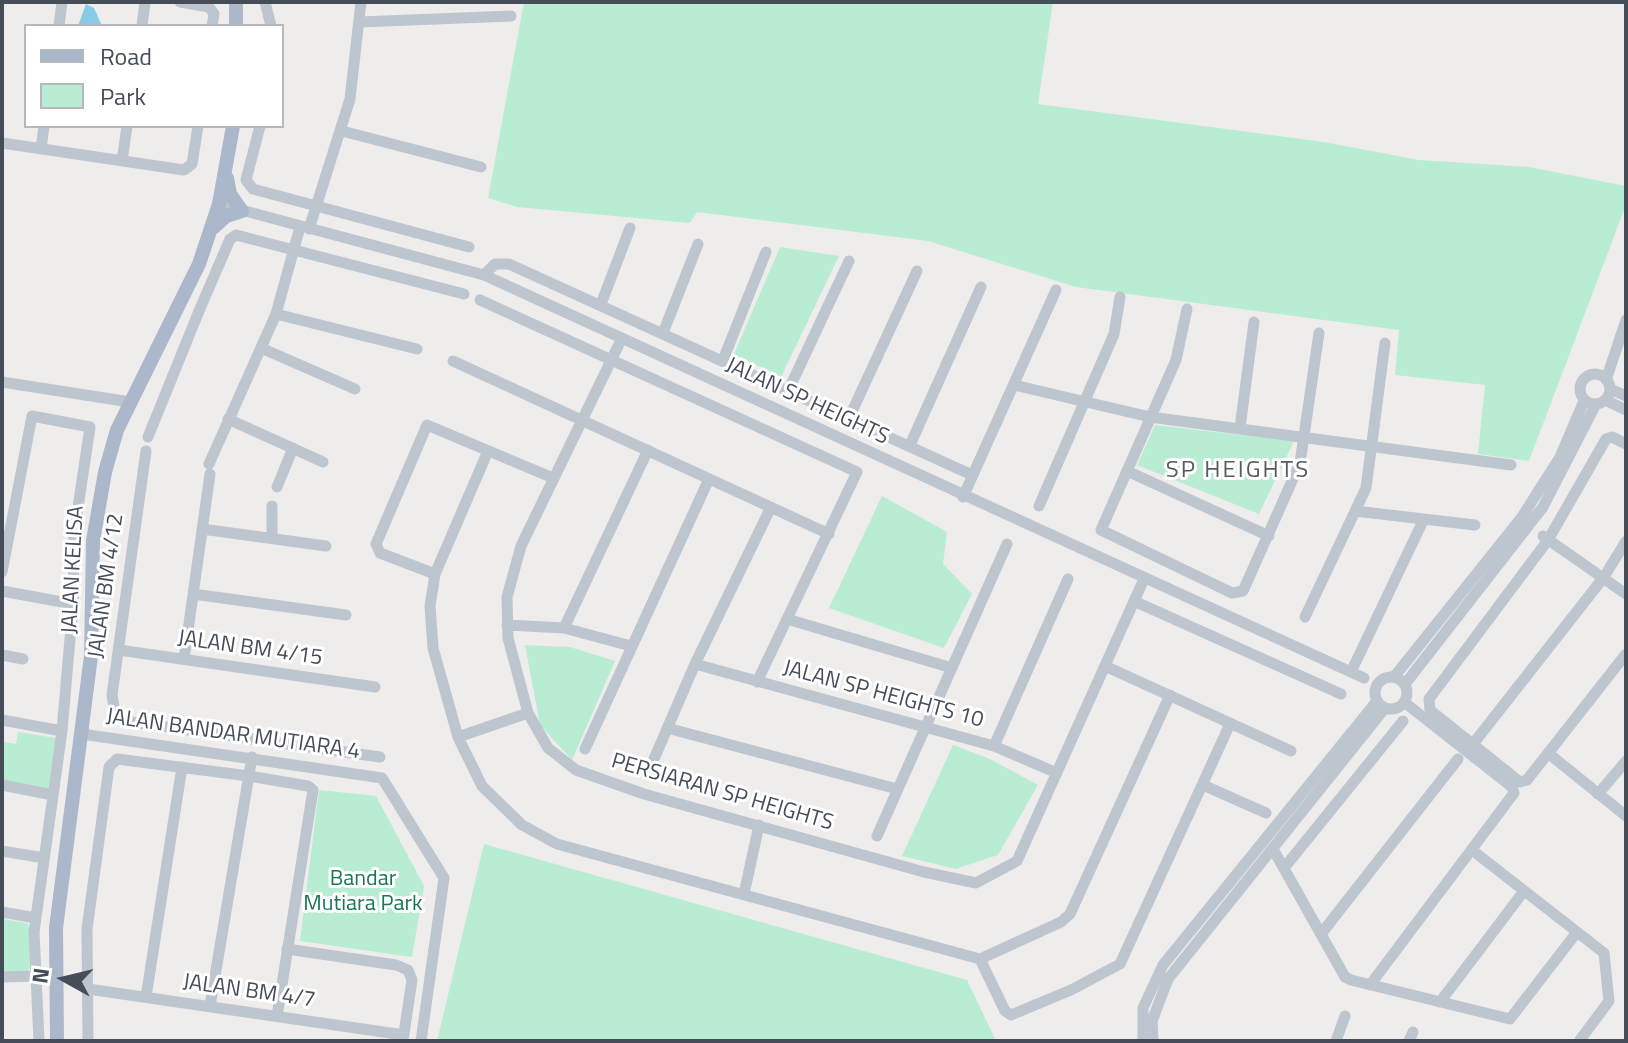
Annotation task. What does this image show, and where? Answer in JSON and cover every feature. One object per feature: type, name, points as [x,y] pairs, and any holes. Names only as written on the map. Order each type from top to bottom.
[{"type":"main road","points":[[236,2],[236,24]]},
{"type":"main road","name":"JALAN KELISA","points":[[57,1041],[56,928],[93,626],[96,521],[110,451],[130,402],[184,298],[211,231],[227,171],[233,128]]},
{"type":"main road","points":[[211,231],[226,216],[242,211],[230,194],[227,171]]},
{"type":"street","points":[[59,24],[62,2]]},
{"type":"street","points":[[142,24],[145,2]]},
{"type":"street","points":[[180,2],[212,10],[212,24]]},
{"type":"street","points":[[265,2],[270,24]]},
{"type":"street","points":[[184,659],[209,469],[276,314],[295,250],[317,206],[342,131],[355,73],[361,2]]},
{"type":"street","points":[[360,22],[511,16]]},
{"type":"street","points":[[41,149],[44,128]]},
{"type":"street","points":[[122,161],[127,128]]},
{"type":"street","points":[[2,143],[189,169],[198,128]]},
{"type":"street","points":[[259,128],[247,173],[249,186],[469,247]]},
{"type":"street","points":[[342,131],[481,167]]},
{"type":"street","name":"JALAN SP HEIGHTS","points":[[219,204],[484,275],[963,497],[1364,678]]},
{"type":"street","points":[[601,304],[630,228]]},
{"type":"street","points":[[148,437],[230,239],[242,235],[464,294]]},
{"type":"street","points":[[663,333],[698,244]]},
{"type":"street","points":[[723,360],[766,252]]},
{"type":"street","points":[[789,389],[849,261]]},
{"type":"street","points":[[484,275],[495,264],[509,264],[972,475]]},
{"type":"street","points":[[849,418],[917,271]]},
{"type":"street","points":[[910,445],[981,287]]},
{"type":"street","points":[[963,497],[1056,290]]},
{"type":"street","points":[[1039,506],[1114,334],[1120,297]]},
{"type":"street","points":[[480,300],[857,472],[757,682]]},
{"type":"street","points":[[1187,309],[1181,345],[1101,530],[1224,590],[1239,594],[1269,536],[1300,463],[1319,333]]},
{"type":"street","points":[[276,314],[417,349]]},
{"type":"street","points":[[1153,1041],[1152,1021],[1168,979],[1273,849],[1381,704],[1377,685],[1399,680],[1539,511],[1600,395],[1626,320]]},
{"type":"street","points":[[1240,428],[1254,322]]},
{"type":"street","name":"PERSIARAN SP HEIGHTS","points":[[622,338],[553,478],[511,576],[507,625],[528,713],[548,748],[576,770],[644,794],[924,872],[976,883],[1017,861],[1144,579]]},
{"type":"street","points":[[1305,617],[1366,488],[1385,343]]},
{"type":"street","points":[[261,348],[355,389]]},
{"type":"street","points":[[453,361],[829,534]]},
{"type":"street","points":[[2,382],[130,402]]},
{"type":"street","points":[[1014,385],[1082,404],[1150,417],[1511,465]]},
{"type":"street","points":[[1600,395],[1626,396]]},
{"type":"street","points":[[1600,395],[1626,410]]},
{"type":"street","points":[[1399,680],[1522,517],[1600,395]]},
{"type":"street","points":[[2,572],[32,416],[82,423],[90,427],[74,534],[73,604],[62,731],[36,918],[35,976],[39,1041]]},
{"type":"street","points":[[228,419],[323,462]]},
{"type":"street","points":[[435,574],[377,550],[424,428],[431,426],[553,478]]},
{"type":"street","points":[[1626,444],[1612,437],[1606,439],[1545,538],[1429,699],[1430,710],[1520,782],[1527,780],[1626,654]]},
{"type":"street","points":[[277,487],[293,448]]},
{"type":"street","points":[[564,628],[648,450]]},
{"type":"street","name":"JALAN BM 4/12","points":[[146,451],[112,704],[115,713],[125,721],[306,746]]},
{"type":"street","points":[[488,451],[435,574],[430,606],[433,648],[458,737],[482,786],[506,811],[541,837],[980,959],[1061,922],[1070,914],[1170,695]]},
{"type":"street","points":[[1127,471],[1269,536]]},
{"type":"street","points":[[585,749],[709,479]]},
{"type":"street","points":[[272,506],[272,538]]},
{"type":"street","points":[[651,766],[695,664],[771,507]]},
{"type":"street","points":[[1355,511],[1475,525]]},
{"type":"street","points":[[1539,511],[1538,524],[1545,538],[1626,594]]},
{"type":"street","points":[[1351,672],[1423,521]]},
{"type":"street","points":[[202,529],[326,546]]},
{"type":"street","points":[[1519,538],[1545,538]]},
{"type":"street","points":[[1473,744],[1603,578],[1626,541]]},
{"type":"street","points":[[877,836],[1007,544]]},
{"type":"street","points":[[994,746],[1068,579]]},
{"type":"street","points":[[2,591],[73,604]]},
{"type":"street","points":[[193,594],[346,615]]},
{"type":"street","points":[[1136,602],[1341,694]]},
{"type":"street","points":[[787,619],[952,668]]},
{"type":"street","points":[[507,625],[564,628],[631,646]]},
{"type":"street","name":"JALAN BM 4/15","points":[[119,650],[375,687]]},
{"type":"street","points":[[2,655],[23,659]]},
{"type":"street","name":"JALAN SP HEIGHTS 10","points":[[695,664],[994,746],[1057,773]]},
{"type":"street","points":[[1105,666],[1291,751]]},
{"type":"street","points":[[1381,704],[1395,709],[1404,702],[1407,694],[1399,680]]},
{"type":"street","points":[[1370,985],[1511,798],[1512,787],[1404,702]]},
{"type":"street","points":[[1143,1041],[1143,1008],[1163,965],[1381,704]]},
{"type":"street","points":[[458,737],[528,713]]},
{"type":"street","points":[[2,720],[62,731]]},
{"type":"street","points":[[1284,868],[1403,721]]},
{"type":"street","points":[[980,959],[1005,1011],[1011,1015],[1082,985],[1120,964],[1230,724]]},
{"type":"street","points":[[667,728],[897,789]]},
{"type":"street","name":"JALAN BANDAR MUTIARA 4","points":[[82,734],[382,778],[442,872],[444,884],[421,1041]]},
{"type":"street","points":[[304,765],[306,746],[380,757]]},
{"type":"street","points":[[1548,753],[1626,816]]},
{"type":"street","points":[[210,1006],[252,757]]},
{"type":"street","points":[[88,1041],[87,929],[112,762],[125,759],[249,776],[308,786],[313,790],[277,1016]]},
{"type":"street","points":[[1321,934],[1458,759]]},
{"type":"street","points":[[1598,794],[1626,761]]},
{"type":"street","points":[[146,997],[182,767]]},
{"type":"street","points":[[2,785],[53,795]]},
{"type":"street","points":[[1203,785],[1266,813]]},
{"type":"street","points":[[744,894],[759,825]]},
{"type":"street","points":[[1273,849],[1345,977],[1370,985],[1510,1019],[1577,932]]},
{"type":"street","points":[[1472,850],[1604,953],[1609,1001],[1580,1040]]},
{"type":"street","points":[[2,851],[44,858]]},
{"type":"street","points":[[1440,1002],[1524,891]]},
{"type":"street","points":[[2,912],[36,918]]},
{"type":"street","points":[[287,949],[396,965],[408,970],[412,980],[403,1038]]},
{"type":"street","points":[[2,977],[35,976]]},
{"type":"street","name":"JALAN BM 4/7","points":[[88,989],[403,1038]]},
{"type":"street","points":[[1336,1041],[1345,1016]]},
{"type":"green space","points":[[524,2],[1053,2],[1038,104],[1324,142],[1419,160],[1529,167],[1626,186],[1626,205],[1529,461],[1478,454],[1485,385],[1395,375],[1399,330],[1076,287],[928,241],[697,212],[690,223],[517,207],[488,198]]},
{"type":"green space","points":[[780,247],[839,256],[781,377],[734,354]]},
{"type":"green space","points":[[1155,425],[1294,441],[1259,514],[1137,465]]},
{"type":"green space","points":[[882,496],[947,532],[943,564],[972,594],[944,648],[829,608]]},
{"type":"green space","points":[[525,645],[570,647],[615,661],[572,760],[540,725]]},
{"type":"green space","points":[[18,732],[56,738],[48,790],[2,782],[2,742],[16,744]]},
{"type":"green space","points":[[953,745],[990,759],[1038,785],[998,855],[956,869],[902,856]]},
{"type":"green space","name":"Bandar Mutiara Park","points":[[319,790],[376,796],[424,886],[412,957],[300,941]]},
{"type":"green space","points":[[484,844],[967,980],[996,1041],[437,1041]]},
{"type":"green space","points":[[2,919],[27,923],[31,931],[31,967],[25,974],[2,974]]},
{"type":"water","points":[[86,4],[94,8],[101,24],[79,24]]},
{"type":"district","name":"SP HEIGHTS","points":[[1238,471]]}]
